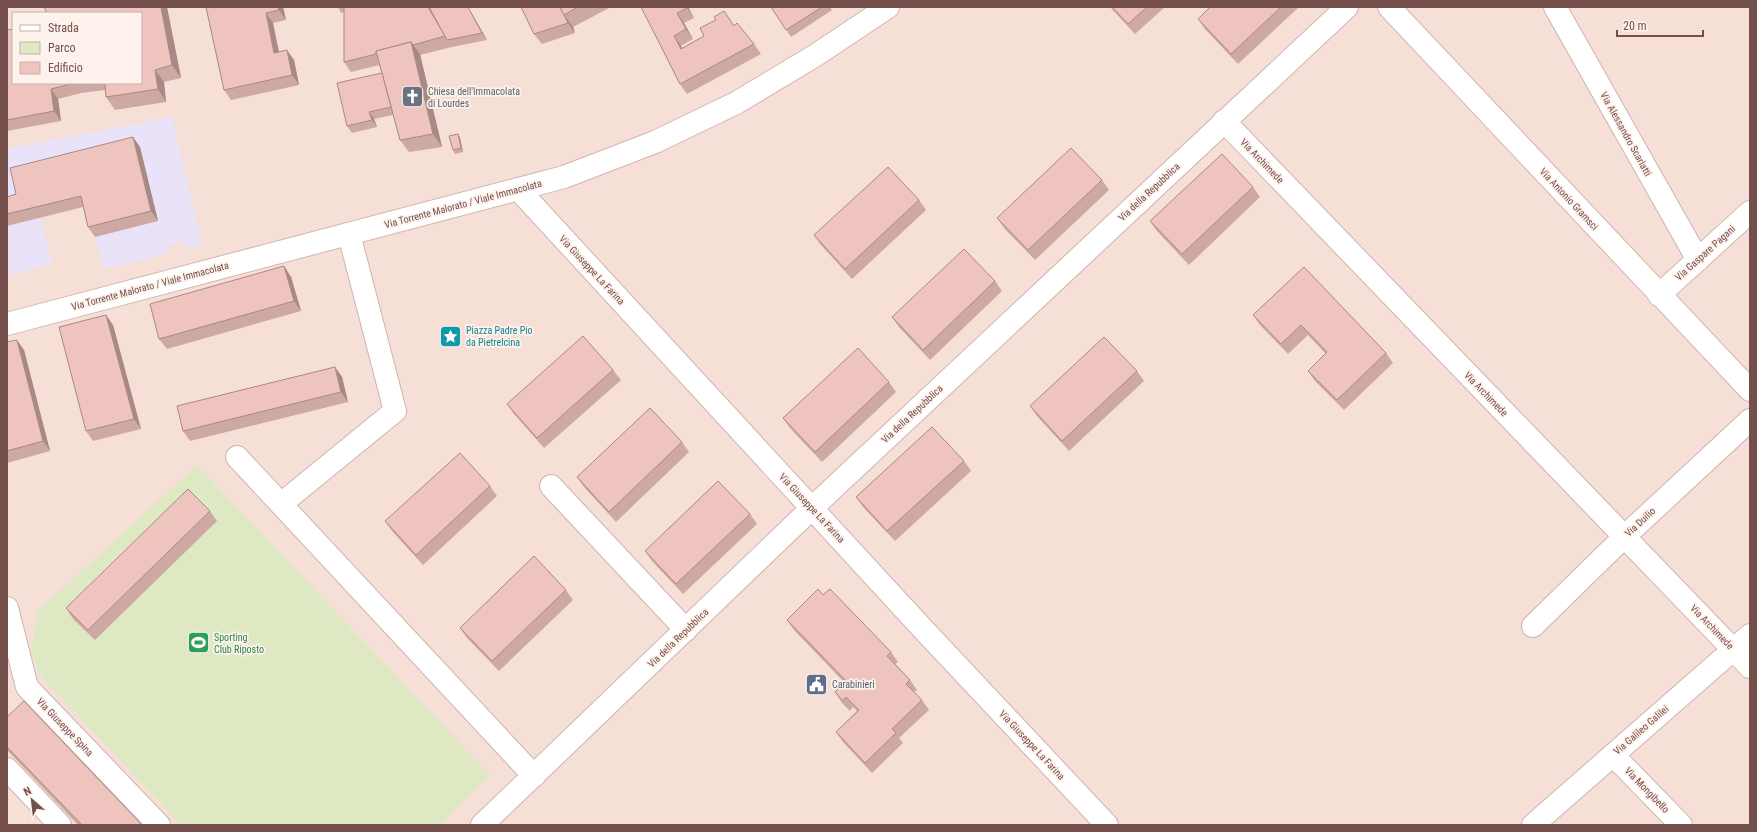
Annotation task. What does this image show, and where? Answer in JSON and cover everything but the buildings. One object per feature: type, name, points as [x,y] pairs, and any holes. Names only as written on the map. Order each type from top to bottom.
[{"type":"street","name":"Via Torrente Malorato / Viale Immacolata","points":[[7,324],[564,177],[656,142],[729,106],[816,55],[888,7]]},
{"type":"street","name":"Via della Repubblica","points":[[482,825],[812,508],[1347,7]]},
{"type":"street","name":"Via Antonio Gramsci","points":[[1389,7],[1750,390]]},
{"type":"street","name":"Via Alessandro Scarlatti","points":[[1555,7],[1698,260]]},
{"type":"street","name":"Via Archimede","points":[[1224,121],[1750,667]]},
{"type":"street","name":"Via Giuseppe La Farina","points":[[518,189],[1107,825]]},
{"type":"street","name":"Via Gaspare Pagani","points":[[1659,294],[1750,212]]},
{"type":"street","points":[[281,504],[395,411],[349,234]]},
{"type":"street","name":"Via Duilio","points":[[1533,626],[1624,537],[1750,420]]},
{"type":"street","points":[[238,457],[534,776]]},
{"type":"street","points":[[551,486],[686,630]]},
{"type":"street","name":"Via Giuseppe Spina","points":[[7,608],[30,702],[159,825]]},
{"type":"street","name":"Via Galileo Galilei","points":[[1533,825],[1750,635]]},
{"type":"street","name":"Via Mongibello","points":[[1613,755],[1681,825]]},
{"type":"street","points":[[7,769],[60,825]]},
{"type":"shaded area","points":[[7,7],[1750,7],[1750,825],[7,825]]},
{"type":"shaded area","points":[[172,117],[202,245],[187,249],[185,241],[176,243],[168,246],[170,253],[104,270],[87,206],[40,218],[52,263],[7,276],[7,149]]},
{"type":"green space","name":"Sporting Club Riposto","points":[[197,465],[490,775],[440,825],[181,825],[40,675],[31,652],[38,611]]},
{"type":"place","name":"Chiesa dell'Immacolata di Lourdes","points":[[412,97]]},
{"type":"place","name":"Piazza Padre Pio da Pietrelcina","points":[[450,336]]},
{"type":"place","name":"Sporting Club Riposto","points":[[199,643]]},
{"type":"place","name":"Carabinieri","points":[[817,684]]}]
